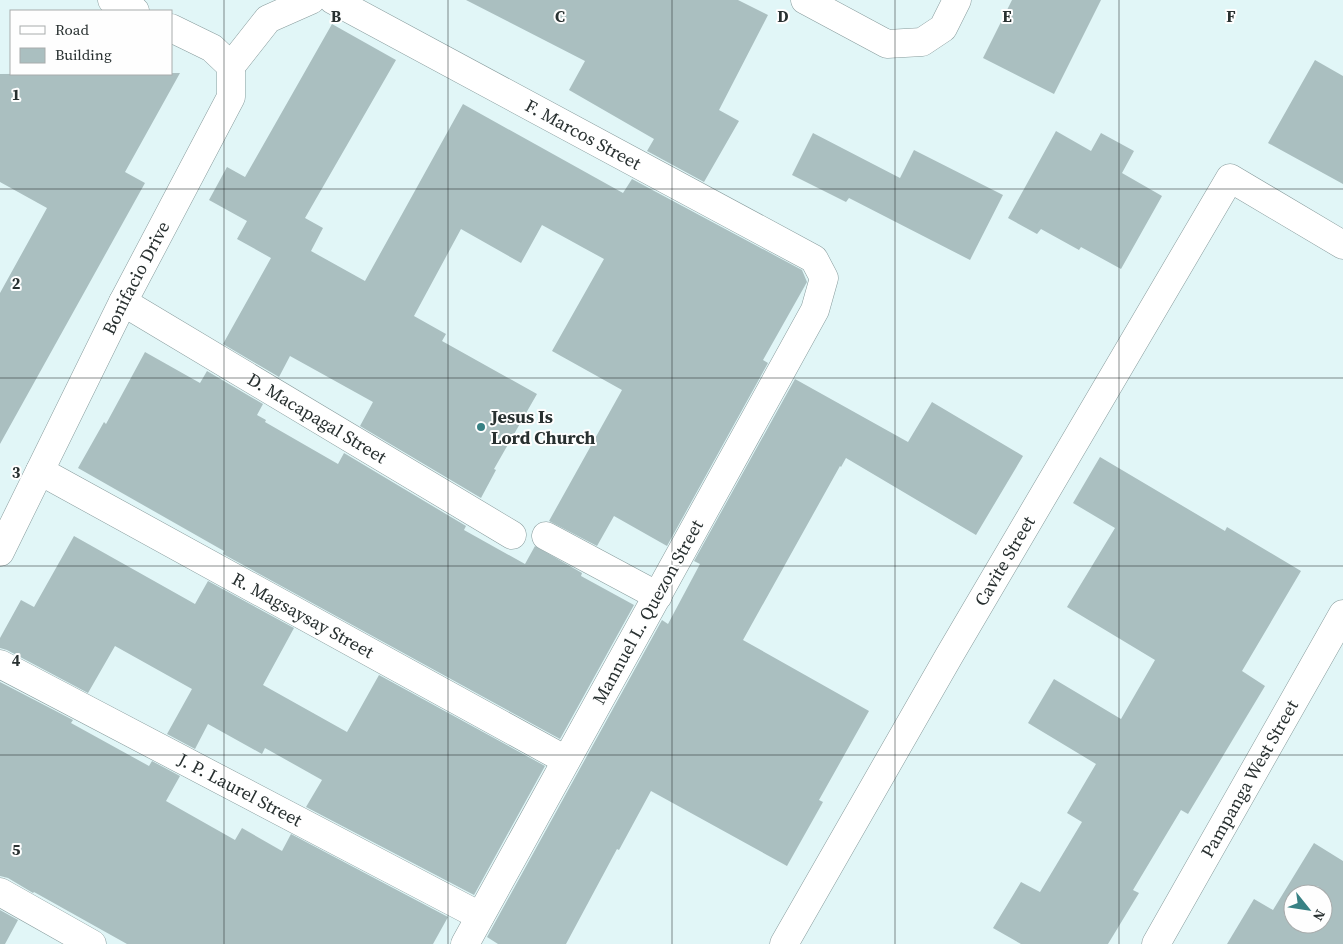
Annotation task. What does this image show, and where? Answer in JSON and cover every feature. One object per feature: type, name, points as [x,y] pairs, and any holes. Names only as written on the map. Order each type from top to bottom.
[{"type":"street","points":[[112,0],[133,10]]},
{"type":"street","points":[[172,28],[212,48],[231,66],[268,19],[311,0]]},
{"type":"street","name":"F. Marcos Street","points":[[333,0],[814,259],[824,278]]},
{"type":"street","points":[[805,0],[887,44],[922,42],[943,28],[957,0]]},
{"type":"street","name":"Bonifacio Drive","points":[[0,552],[123,302],[231,97],[231,66]]},
{"type":"street","name":"Cavite Street","points":[[784,944],[954,648],[1230,178],[1343,245]]},
{"type":"street","name":"Mannuel L. Quezon Street","points":[[465,944],[816,310],[824,278]]},
{"type":"street","name":"D. Macapagal Street","points":[[123,302],[512,536]]},
{"type":"street","name":"R. Magsaysay Street","points":[[40,471],[566,760]]},
{"type":"street","points":[[546,536],[658,596]]},
{"type":"street","name":"Pampanga West Street","points":[[1156,944],[1343,614]]},
{"type":"street","name":"J. P. Laurel Street","points":[[0,664],[480,916]]},
{"type":"street","points":[[0,892],[92,944]]},
{"type":"building","points":[[466,0],[738,0],[768,15],[719,110],[739,121],[704,182],[647,151],[654,139],[569,90],[585,61]]},
{"type":"building","points":[[1012,0],[1101,0],[1054,94],[983,58]]},
{"type":"building","points":[[332,24],[396,60],[305,218],[323,228],[311,251],[365,281],[463,104],[623,193],[632,179],[802,270],[807,282],[763,360],[768,363],[667,546],[614,516],[597,546],[549,521],[622,390],[552,351],[604,259],[542,225],[521,263],[461,229],[414,316],[446,334],[442,341],[537,394],[494,469],[496,470],[481,498],[360,426],[373,402],[290,356],[279,377],[223,344],[271,258],[237,239],[247,221],[209,200],[227,167],[245,177]]},
{"type":"building","points":[[1315,60],[1343,76],[1343,184],[1268,143]]},
{"type":"building","points":[[172,73],[180,73],[125,172],[145,183],[0,444],[0,293],[47,208],[0,182],[0,74],[172,75]]},
{"type":"building","points":[[1056,131],[1091,151],[1101,133],[1134,151],[1122,173],[1162,196],[1121,269],[1081,247],[1079,250],[1041,229],[1037,234],[1008,218]]},
{"type":"building","points":[[813,133],[900,178],[914,150],[1003,195],[970,260],[849,198],[846,202],[792,175]]},
{"type":"building","points":[[145,352],[200,383],[207,371],[263,404],[257,415],[266,420],[265,422],[338,464],[344,453],[466,526],[464,530],[525,564],[535,546],[582,573],[581,576],[634,605],[560,739],[223,554],[224,551],[78,468],[104,422],[106,424]]},
{"type":"building","points":[[795,379],[908,442],[932,402],[1023,456],[976,535],[846,458],[840,466],[743,640],[869,711],[819,800],[823,802],[787,866],[651,791],[619,850],[617,849],[566,944],[498,944],[487,937],[662,620],[668,624],[700,564],[694,561]]},
{"type":"building","points":[[1100,457],[1225,531],[1227,527],[1301,571],[1242,671],[1265,686],[1188,814],[1181,810],[1133,890],[1139,893],[1108,944],[1021,944],[993,928],[1021,882],[1040,892],[1082,822],[1067,813],[1096,764],[1028,723],[1054,679],[1121,719],[1155,660],[1067,607],[1115,528],[1073,503]]},
{"type":"building","points":[[74,536],[195,604],[208,581],[294,628],[263,685],[347,732],[379,675],[545,766],[474,895],[306,807],[322,780],[265,748],[262,754],[208,724],[195,749],[167,734],[192,689],[115,646],[88,693],[0,648],[0,638],[21,600],[34,607]]},
{"type":"building","points":[[0,682],[73,720],[71,723],[149,766],[152,761],[180,776],[166,801],[235,840],[242,828],[282,851],[291,834],[448,917],[433,944],[127,944],[8,878],[0,876]]},
{"type":"building","points":[[1314,843],[1343,861],[1343,944],[1227,944],[1254,899],[1273,910],[1283,894],[1283,934],[1333,934],[1333,884],[1289,884]]},
{"type":"building","points":[[0,910],[18,920],[5,944],[0,944]]},
{"type":"place","name":"Jesus Is Lord Church","points":[[481,427]]}]
